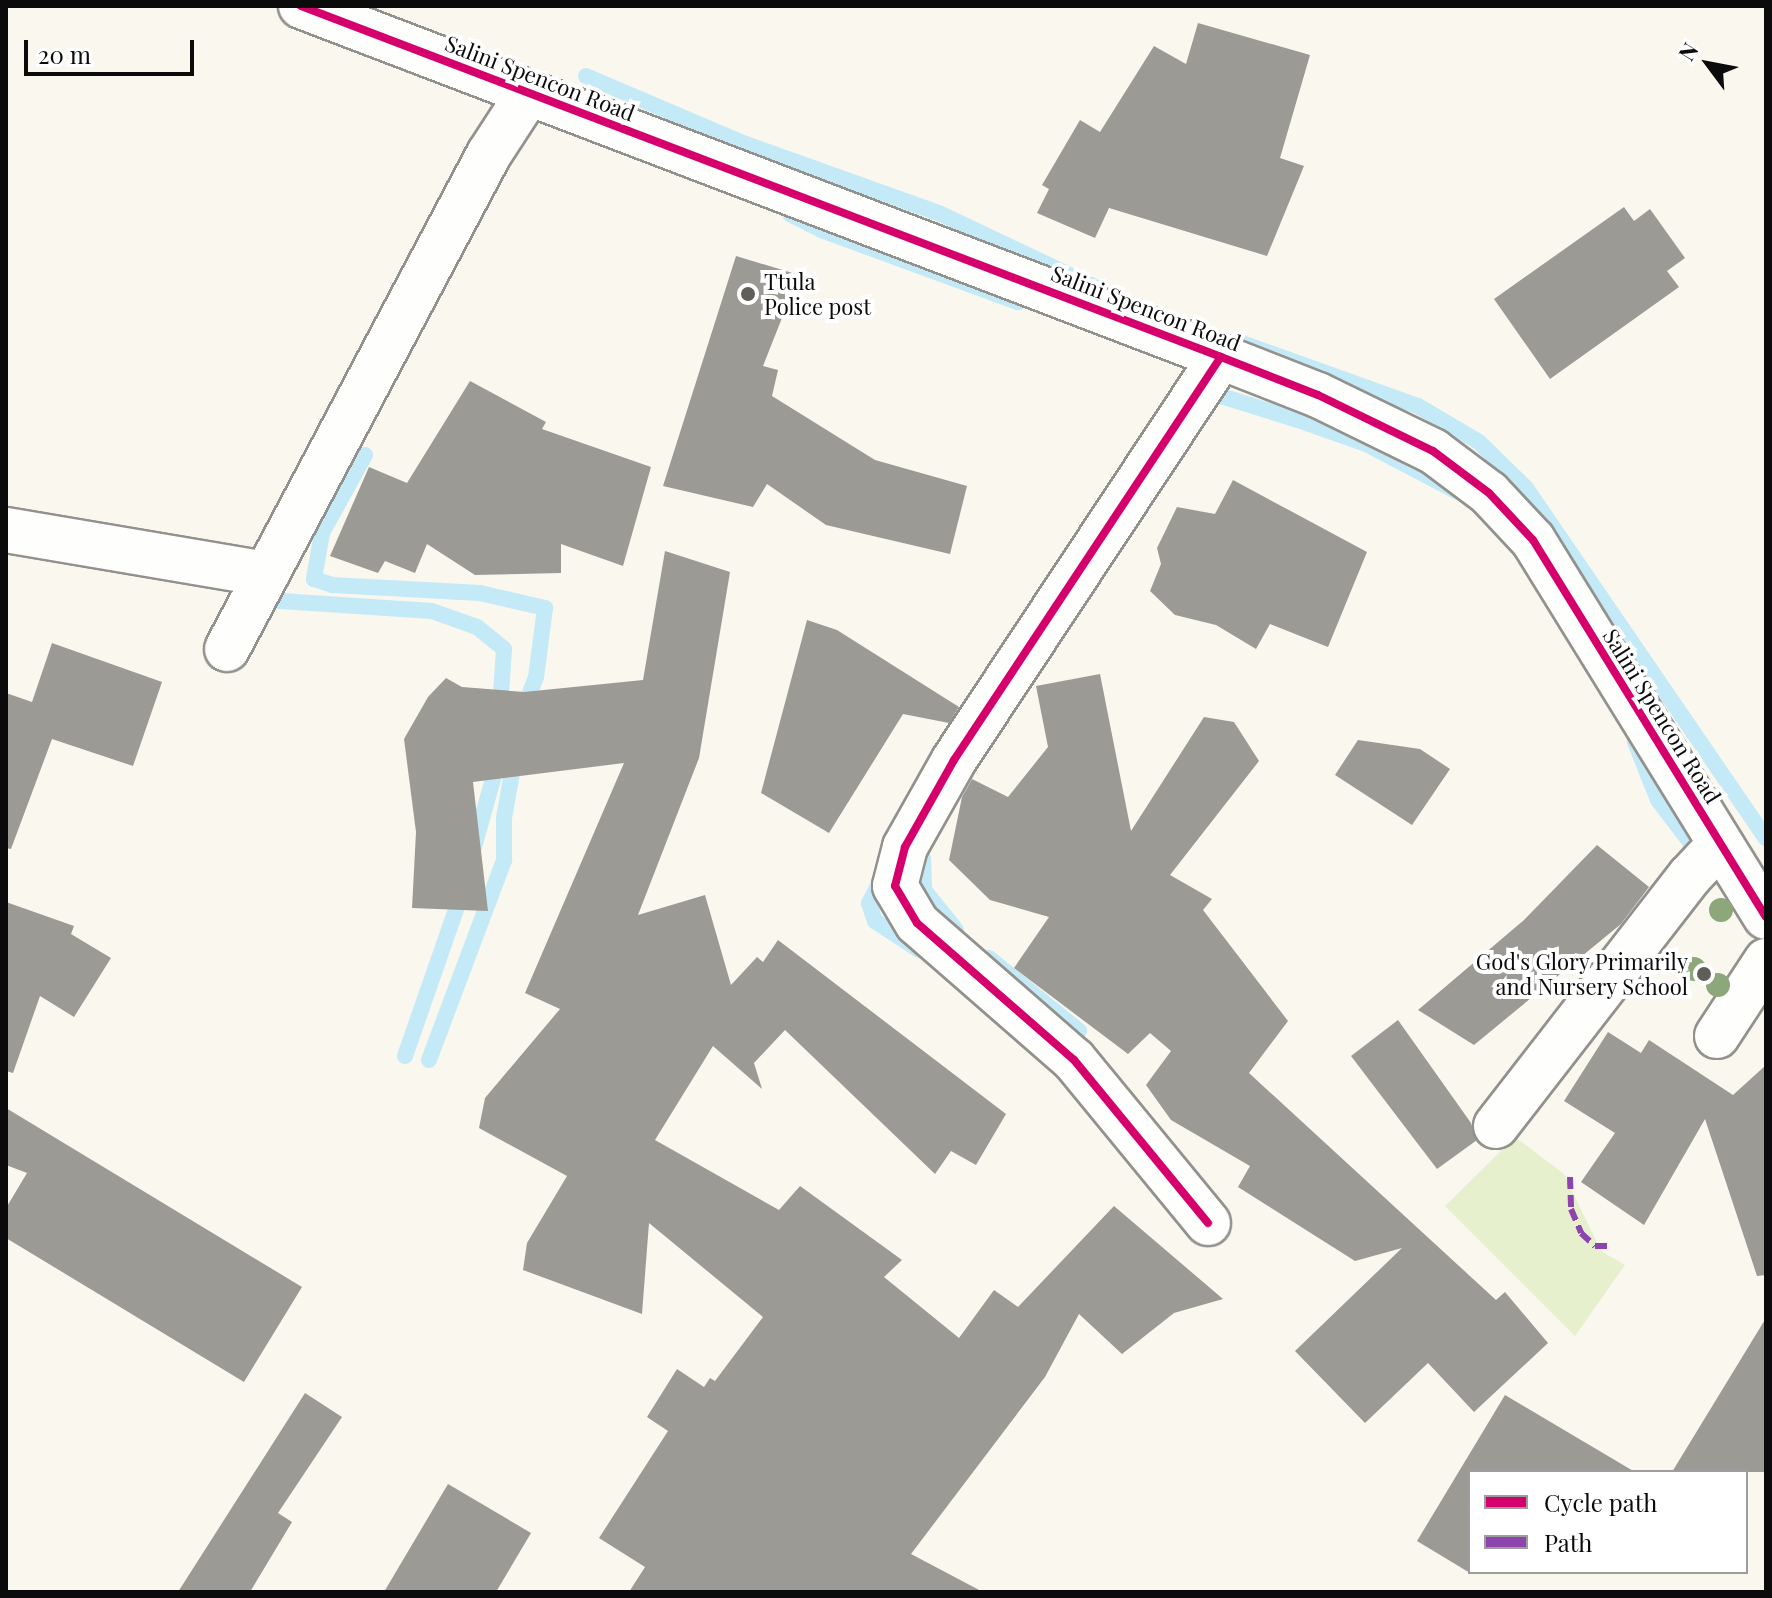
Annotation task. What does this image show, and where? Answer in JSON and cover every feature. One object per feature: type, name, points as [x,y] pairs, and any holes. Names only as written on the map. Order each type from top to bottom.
[{"type":"street","name":"Salini Spencon Road","points":[[301,6],[1318,395],[1433,451],[1489,493],[1533,540],[1766,917]]},
{"type":"street","points":[[227,649],[489,154],[528,94]]},
{"type":"street","points":[[1208,1223],[1074,1060],[917,923],[895,886],[905,847],[954,760],[1221,357]]},
{"type":"street","points":[[6,530],[266,574]]},
{"type":"street","points":[[1496,1126],[1555,1056],[1681,887],[1720,844]]},
{"type":"street","points":[[1717,1036],[1766,961]]},
{"type":"green space","points":[[1515,1137],[1564,1174],[1601,1251],[1625,1265],[1575,1336],[1445,1206]]},
{"type":"building","points":[[1198,23],[1310,55],[1280,158],[1304,166],[1267,256],[1109,208],[1095,238],[1037,213],[1049,189],[1042,185],[1080,120],[1100,132],[1154,46],[1186,64]]},
{"type":"building","points":[[1624,207],[1634,221],[1650,209],[1685,258],[1667,271],[1679,287],[1550,379],[1494,299]]},
{"type":"building","points":[[736,256],[799,275],[763,366],[778,370],[772,396],[875,460],[967,486],[950,554],[826,525],[767,484],[753,507],[663,486]]},
{"type":"building","points":[[470,381],[546,422],[542,429],[651,467],[623,566],[561,544],[561,573],[475,575],[427,544],[415,573],[385,561],[378,573],[330,556],[369,467],[407,483]]},
{"type":"building","points":[[1233,480],[1367,552],[1328,647],[1270,624],[1256,649],[1216,625],[1175,615],[1150,591],[1161,564],[1157,548],[1177,507],[1215,514]]},
{"type":"building","points":[[665,551],[730,572],[699,758],[638,915],[705,895],[731,985],[757,957],[763,962],[778,940],[1006,1114],[976,1165],[951,1151],[935,1174],[785,1030],[754,1063],[762,1089],[713,1046],[655,1140],[779,1210],[800,1186],[902,1260],[884,1277],[959,1338],[994,1290],[1018,1307],[1114,1206],[1223,1299],[1174,1313],[1122,1354],[1079,1314],[1045,1377],[911,1554],[983,1592],[629,1592],[645,1567],[599,1538],[668,1431],[647,1417],[677,1369],[704,1387],[710,1378],[715,1381],[763,1317],[649,1223],[642,1314],[523,1270],[527,1243],[567,1176],[479,1128],[485,1098],[560,1009],[525,993],[624,763],[473,782],[488,911],[412,908],[416,832],[404,739],[428,697],[446,678],[462,687],[524,692],[643,680]]},
{"type":"building","points":[[807,620],[837,630],[959,707],[949,723],[903,714],[829,833],[761,793]]},
{"type":"building","points":[[52,643],[162,682],[133,766],[52,739],[11,849],[6,848],[6,693],[32,702]]},
{"type":"building","points":[[1100,674],[1131,831],[1204,717],[1234,722],[1259,761],[1170,875],[1212,899],[1203,910],[1288,1021],[1249,1073],[1496,1300],[1505,1292],[1548,1343],[1474,1412],[1428,1363],[1365,1423],[1295,1351],[1402,1248],[1355,1261],[1238,1187],[1250,1166],[1171,1120],[1146,1085],[1171,1051],[1150,1033],[1128,1054],[1014,968],[1049,917],[990,900],[949,860],[962,797],[972,779],[1008,797],[1048,747],[1036,686]]},
{"type":"building","points":[[1358,740],[1420,749],[1450,769],[1412,825],[1335,775]]},
{"type":"building","points":[[1597,845],[1649,887],[1621,924],[1474,1045],[1418,1010],[1524,920]]},
{"type":"building","points":[[6,902],[74,926],[71,934],[111,958],[74,1017],[40,996],[13,1073],[6,1071]]},
{"type":"building","points":[[1398,1020],[1471,1123],[1477,1140],[1437,1169],[1351,1056]]},
{"type":"building","points":[[1608,1032],[1641,1053],[1649,1040],[1733,1095],[1766,1065],[1766,1275],[1757,1276],[1705,1119],[1644,1225],[1581,1182],[1615,1133],[1564,1101]]},
{"type":"building","points":[[6,1108],[302,1287],[244,1382],[6,1238],[6,1208],[27,1173],[6,1165]]},
{"type":"building","points":[[1766,1318],[1766,1472],[1673,1470]]},
{"type":"building","points":[[305,1393],[342,1417],[278,1513],[292,1522],[250,1592],[178,1592]]},
{"type":"building","points":[[1505,1395],[1632,1470],[1468,1470],[1468,1572],[1417,1541]]},
{"type":"building","points":[[448,1484],[531,1533],[496,1592],[384,1592]]},
{"type":"waterway","points":[[586,76],[743,143],[939,213],[1101,290]]},
{"type":"waterway","points":[[790,214],[821,230],[1018,302]]},
{"type":"waterway","points":[[1239,342],[1418,406],[1479,442],[1526,488],[1766,839]]},
{"type":"waterway","points":[[1205,405],[1218,395],[1298,420],[1366,444],[1458,492]]},
{"type":"waterway","points":[[365,455],[322,533],[314,579],[332,585],[480,593],[545,608],[536,677],[524,709]]},
{"type":"waterway","points":[[266,600],[432,611],[477,627],[504,649],[500,710]]},
{"type":"waterway","points":[[1635,742],[1658,800],[1703,859]]},
{"type":"waterway","points":[[429,1060],[504,860],[504,818],[515,756]]},
{"type":"waterway","points":[[474,847],[498,761]]},
{"type":"waterway","points":[[923,858],[924,890],[956,930]]},
{"type":"waterway","points":[[884,874],[869,903],[875,921],[919,950]]},
{"type":"waterway","points":[[405,1056],[463,889]]},
{"type":"waterway","points":[[989,958],[1079,1031]]},
{"type":"marked path","points":[[1570,1177],[1571,1209],[1581,1233],[1595,1246],[1609,1246]]},
{"type":"cycle path","points":[[301,6],[1318,395],[1433,451],[1489,493],[1533,540],[1766,917]]},
{"type":"cycle path","points":[[1208,1223],[1074,1060],[917,923],[895,886],[905,847],[954,760],[1221,357]]},
{"type":"place","name":"Ttula Police post","points":[[748,294]]},
{"type":"place","name":"God's Glory Primarily and Nursery School","points":[[1704,974]]}]
